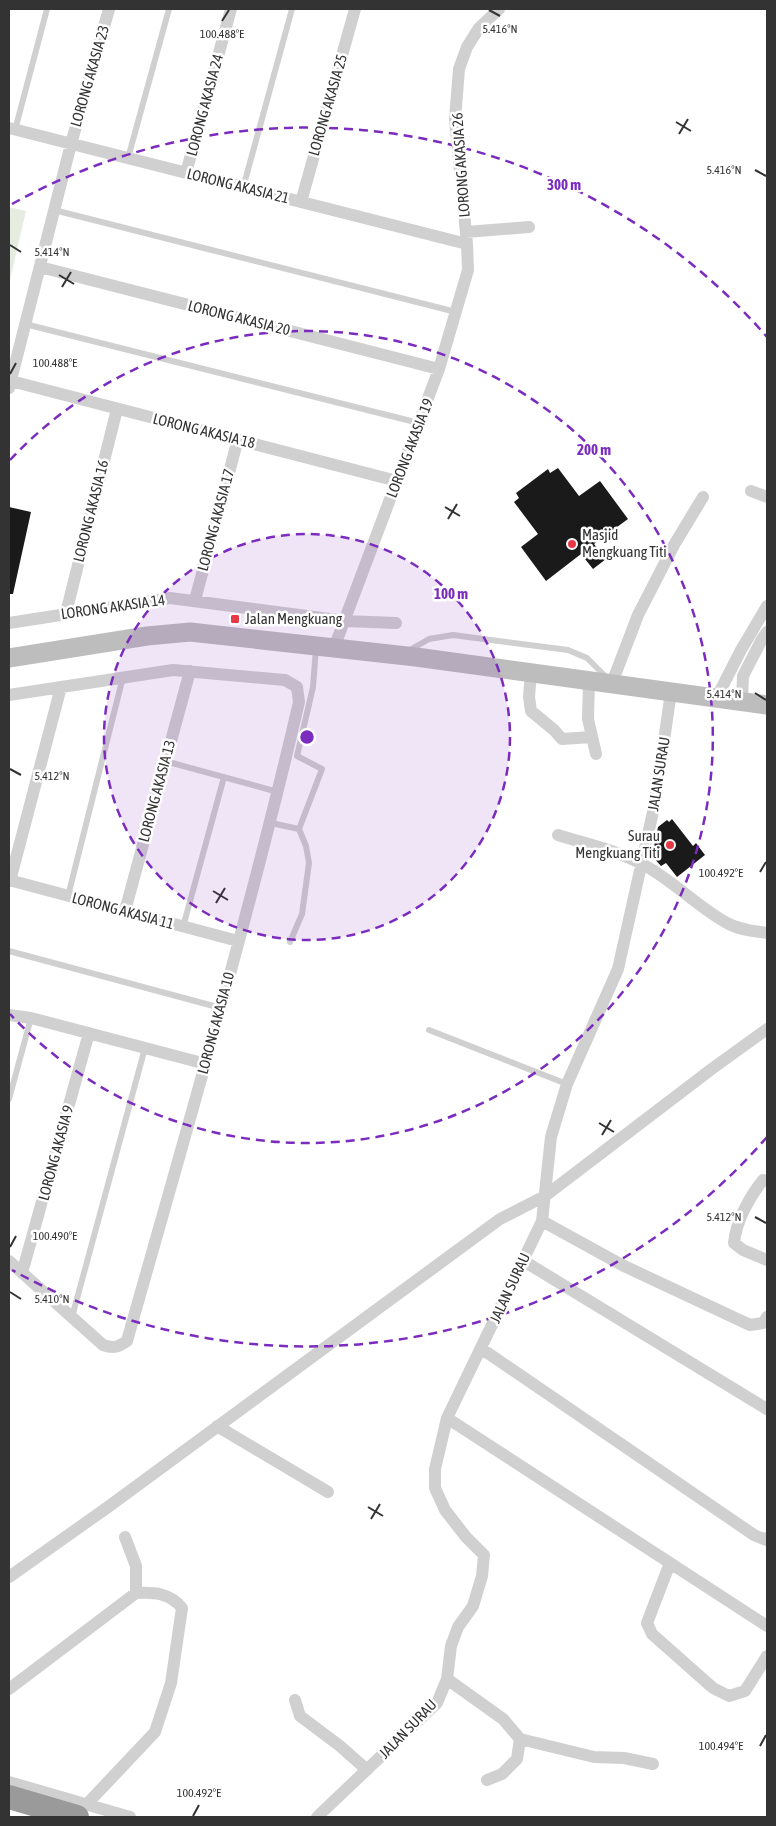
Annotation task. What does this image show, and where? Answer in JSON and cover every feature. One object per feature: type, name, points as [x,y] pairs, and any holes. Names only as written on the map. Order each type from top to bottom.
[{"type":"highway","points":[[9,1797],[82,1811]]},
{"type":"highway","points":[[9,1814],[20,1817]]},
{"type":"main road","points":[[9,658],[147,636],[190,632],[531,672],[671,692],[720,690],[742,694],[767,705]]},
{"type":"street","name":"LORONG AKASIA 23","points":[[10,385],[71,144],[109,9]]},
{"type":"street","name":"LORONG AKASIA 24","points":[[186,173],[231,9]]},
{"type":"street","name":"LORONG AKASIA 25","points":[[301,202],[355,9]]},
{"type":"street","name":"LORONG AKASIA 26","points":[[467,238],[455,119],[459,69],[467,46],[479,28],[499,9]]},
{"type":"street","name":"LORONG AKASIA 21","points":[[12,129],[301,202],[467,238],[530,227]]},
{"type":"street","name":"LORONG AKASIA 19","points":[[325,647],[345,621],[439,369],[468,270],[467,238]]},
{"type":"street","name":"LORONG AKASIA 20","points":[[40,267],[439,369]]},
{"type":"street","name":"LORONG AKASIA 18","points":[[10,385],[238,439],[397,481]]},
{"type":"street","name":"LORONG AKASIA 16","points":[[66,613],[116,410]]},
{"type":"street","name":"LORONG AKASIA 17","points":[[195,600],[238,439]]},
{"type":"street","points":[[751,491],[767,497]]},
{"type":"street","points":[[612,683],[638,615],[674,545],[703,497]]},
{"type":"street","name":"LORONG AKASIA 14","points":[[9,623],[170,598],[345,621],[396,623]]},
{"type":"street","points":[[720,690],[767,606]]},
{"type":"street","points":[[742,694],[743,676],[767,632]]},
{"type":"street","points":[[9,695],[173,670],[190,671]]},
{"type":"street","name":"LORONG AKASIA 10","points":[[72,1317],[103,1345],[112,1348],[118,1347],[127,1341],[206,1064],[271,823],[299,702],[296,687],[285,680],[190,671]]},
{"type":"street","name":"LORONG AKASIA 13","points":[[125,911],[190,671]]},
{"type":"street","points":[[531,672],[529,697],[531,711],[562,739],[592,736]]},
{"type":"street","points":[[589,680],[588,719],[596,754]]},
{"type":"street","points":[[10,880],[61,687]]},
{"type":"street","name":"JALAN SURAU","points":[[317,1817],[437,1703],[447,1679],[450,1646],[458,1627],[472,1606],[482,1576],[484,1555],[466,1537],[445,1510],[435,1488],[435,1469],[447,1418],[542,1221],[551,1138],[567,1084],[618,968],[655,803],[671,692]]},
{"type":"street","points":[[558,836],[609,851],[641,863],[673,883],[727,924],[749,931],[767,933]]},
{"type":"street","name":"LORONG AKASIA 11","points":[[10,880],[238,941]]},
{"type":"street","points":[[9,1015],[31,1018],[206,1064]]},
{"type":"street","points":[[9,1577],[108,1507],[500,1219],[545,1196],[767,1029]]},
{"type":"street","name":"LORONG AKASIA 9","points":[[22,1273],[89,1033]]},
{"type":"street","points":[[767,1181],[763,1180],[757,1187],[735,1229],[734,1243],[744,1250],[767,1260]]},
{"type":"street","points":[[542,1221],[622,1265],[750,1325],[763,1322],[767,1317]]},
{"type":"street","points":[[522,1260],[767,1409]]},
{"type":"street","points":[[9,1261],[72,1317]]},
{"type":"street","points":[[482,1348],[754,1536],[767,1540]]},
{"type":"street","points":[[447,1418],[767,1626]]},
{"type":"street","points":[[216,1426],[328,1492]]},
{"type":"street","points":[[125,1537],[136,1566],[136,1593]]},
{"type":"street","points":[[670,1563],[647,1624],[652,1634],[713,1688],[729,1696],[745,1691],[767,1656]]},
{"type":"street","points":[[9,1689],[136,1593],[154,1592],[175,1600],[182,1608],[171,1683],[155,1732],[82,1811]]},
{"type":"street","points":[[447,1679],[503,1719],[520,1739],[594,1757],[624,1758],[653,1764]]},
{"type":"street","points":[[295,1700],[300,1716],[368,1770]]},
{"type":"street","points":[[487,1780],[502,1774],[517,1759],[520,1739]]},
{"type":"street","points":[[9,1782],[82,1811],[130,1817]]},
{"type":"lane","points":[[12,129],[47,9]]},
{"type":"lane","points":[[128,158],[169,9]]},
{"type":"lane","points":[[244,188],[292,9]]},
{"type":"lane","points":[[54,210],[456,312]]},
{"type":"lane","points":[[25,324],[419,423]]},
{"type":"lane","points":[[400,656],[429,639],[453,635],[568,650],[587,658],[612,683]]},
{"type":"lane","points":[[290,942],[302,914],[310,863],[306,846],[298,830],[322,769],[297,756],[313,687],[325,647]]},
{"type":"lane","points":[[68,896],[123,677]]},
{"type":"lane","points":[[165,761],[278,792]]},
{"type":"lane","points":[[183,927],[224,777]]},
{"type":"lane","points":[[271,823],[298,830]]},
{"type":"lane","points":[[9,951],[221,1008]]},
{"type":"lane","points":[[9,1099],[31,1018]]},
{"type":"lane","points":[[429,1030],[567,1084]]},
{"type":"lane","points":[[72,1317],[145,1048]]},
{"type":"shaded area","points":[[9,207],[26,211],[9,284]]},
{"type":"building","points":[[558,468],[579,496],[600,481],[628,519],[594,544],[606,559],[593,569],[581,554],[546,581],[521,547],[538,534],[514,502],[519,498],[516,493],[548,469],[550,473]]},
{"type":"building","points":[[9,507],[31,512],[13,594],[9,594]]},
{"type":"building","name":"Surau Mengkuang Titi","points":[[672,819],[693,846],[696,843],[705,855],[677,877],[666,863],[661,866],[652,856],[658,827],[667,820],[669,822]]},
{"type":"place","name":"Masjid Mengkuang Titi","points":[[572,544]]},
{"type":"place","name":"Jalan Mengkuang","points":[[235,619]]},
{"type":"place","name":"Surau Mengkuang Titi","points":[[670,845]]}]
